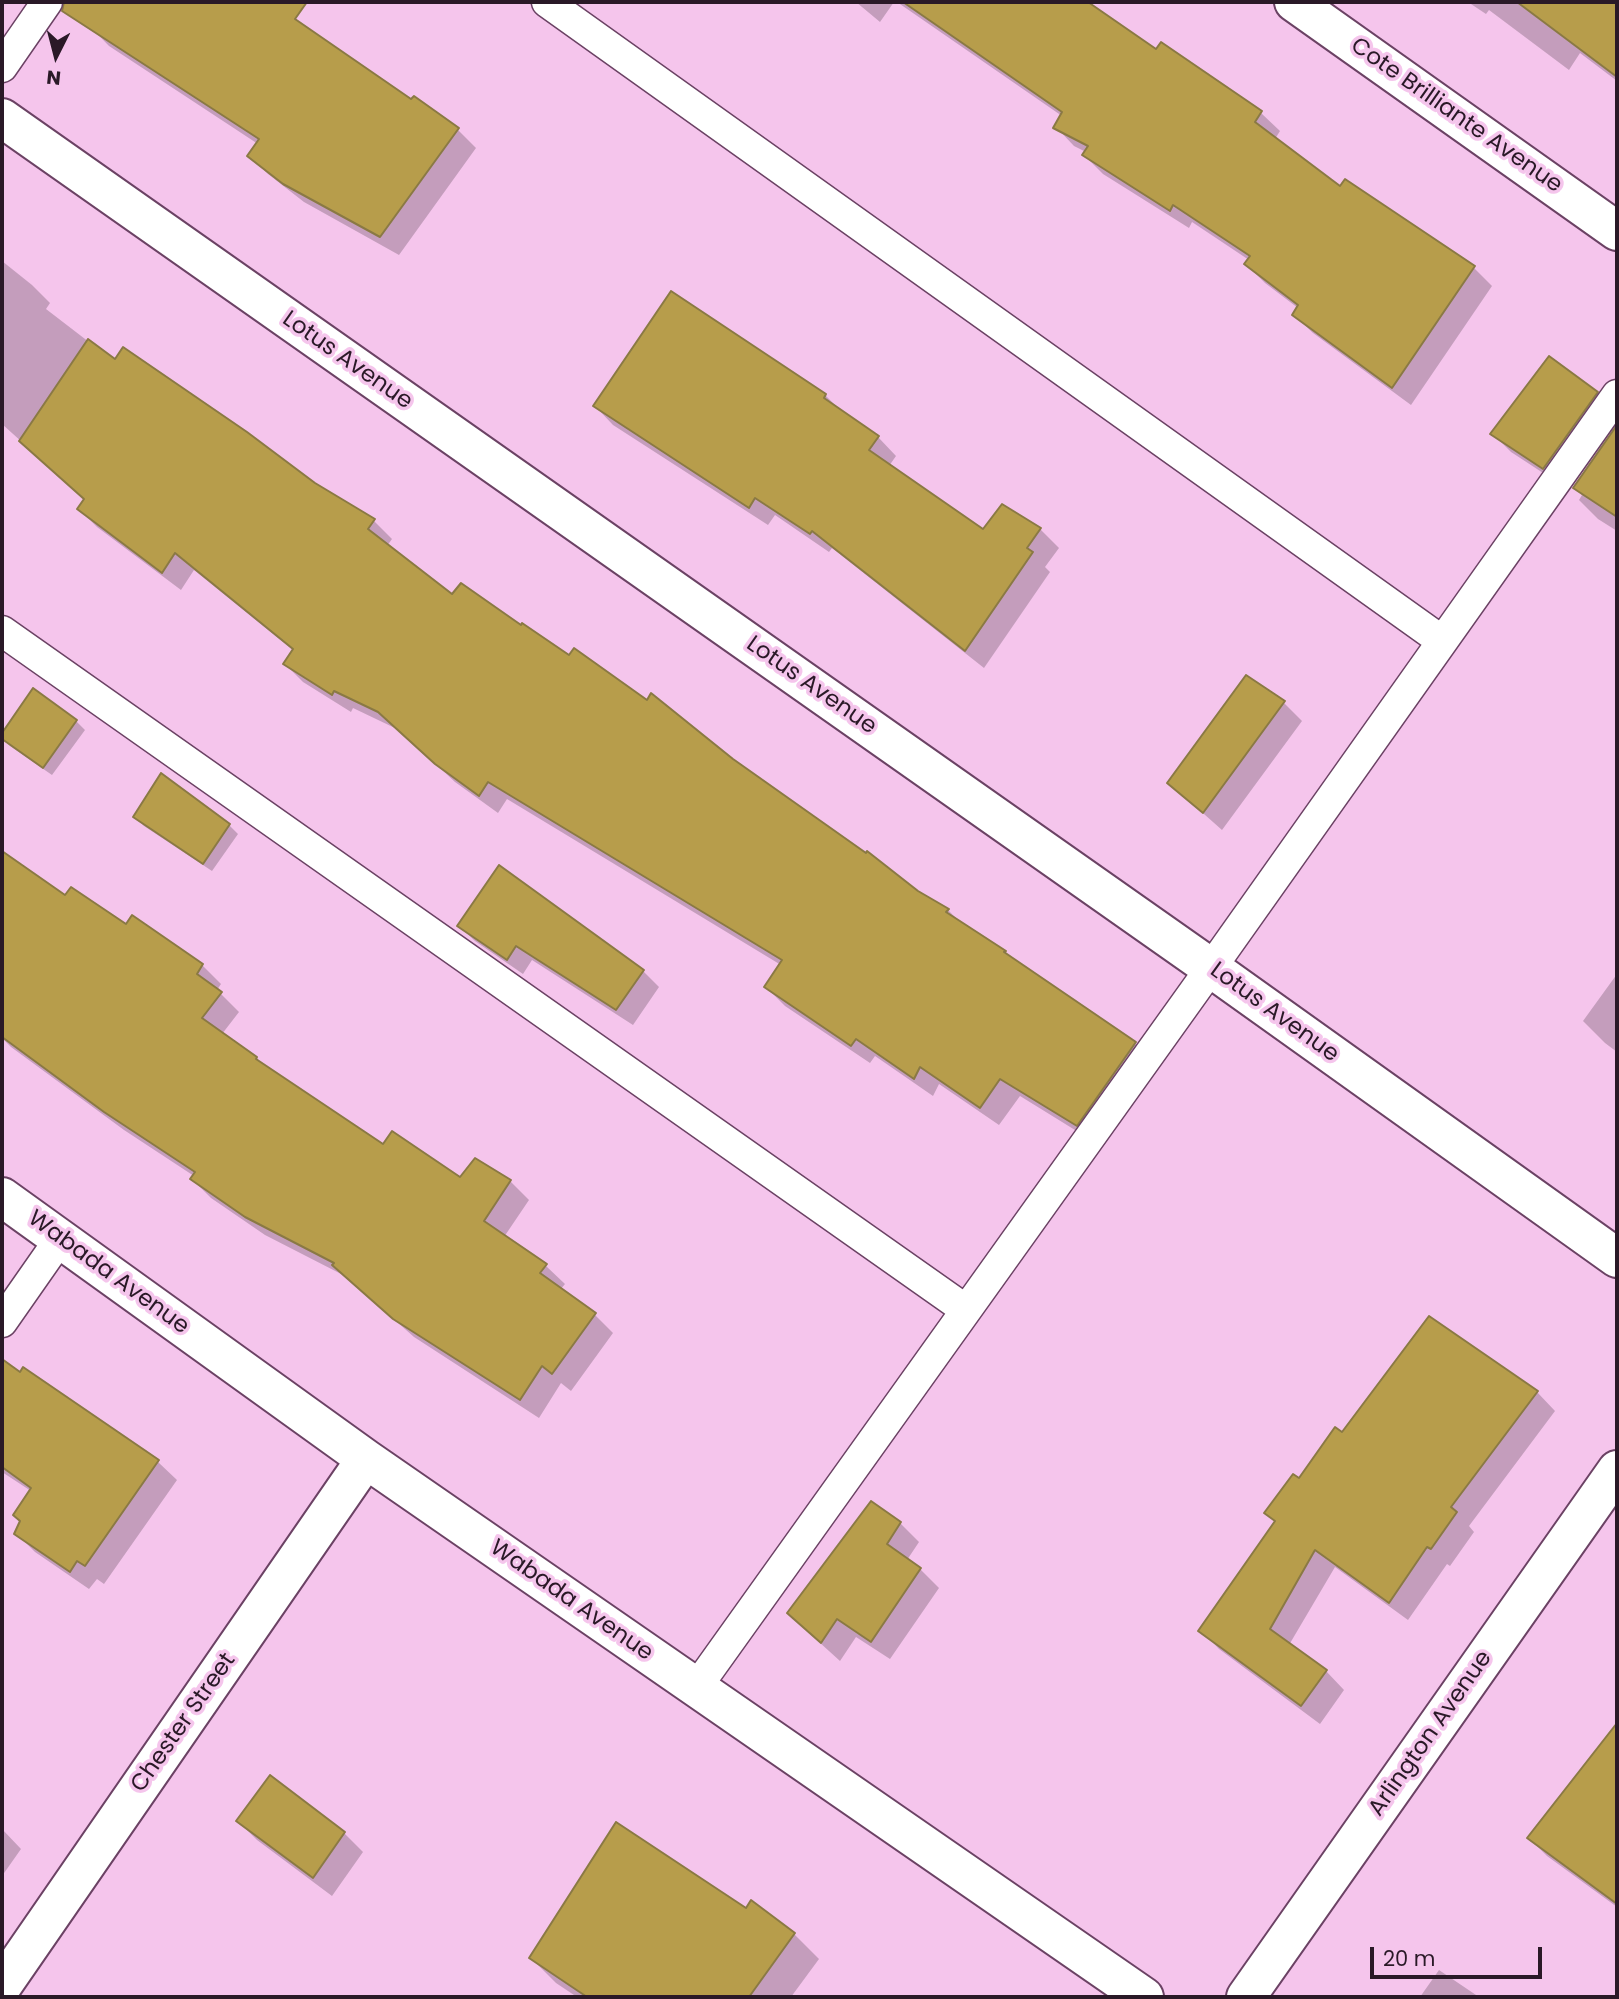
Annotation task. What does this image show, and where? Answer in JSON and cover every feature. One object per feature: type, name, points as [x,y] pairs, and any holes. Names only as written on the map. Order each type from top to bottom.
[{"type":"street","name":"Cote Brilliante Avenue","points":[[1294,2],[1617,231]]},
{"type":"street","name":"Lotus Avenue","points":[[2,118],[1211,968],[1617,1258]]},
{"type":"street","name":"Wabada Avenue","points":[[2,1197],[366,1459],[1144,1997]]},
{"type":"street","name":"Chester Street","points":[[2,1986],[366,1459]]},
{"type":"street","name":"Arlington Avenue","points":[[1246,1997],[1617,1470]]},
{"type":"lane","points":[[2,67],[47,2]]},
{"type":"lane","points":[[547,2],[1442,641]]},
{"type":"lane","points":[[696,1688],[1617,395]]},
{"type":"lane","points":[[2,631],[967,1310]]},
{"type":"lane","points":[[2,1322],[60,1239]]},
{"type":"building","points":[[64,2],[307,2],[295,19],[411,99],[414,96],[459,128],[380,237],[283,184],[247,156],[259,139],[62,11]]},
{"type":"building","points":[[903,2],[1088,2],[1156,49],[1161,42],[1262,111],[1255,122],[1340,186],[1345,179],[1475,266],[1392,388],[1292,315],[1298,305],[1244,264],[1250,256],[1173,205],[1170,211],[1082,155],[1088,146],[1053,128],[1062,112]]},
{"type":"building","points":[[1517,2],[1617,2],[1617,77]]},
{"type":"building","points":[[671,291],[826,394],[824,398],[879,436],[869,450],[983,529],[1002,504],[1041,528],[1027,548],[1033,552],[965,651],[812,531],[810,534],[755,498],[749,508],[593,406]]},
{"type":"building","points":[[88,339],[115,359],[123,347],[247,432],[315,483],[375,519],[368,529],[452,594],[461,583],[569,655],[574,648],[647,700],[651,693],[733,759],[866,853],[867,851],[918,891],[949,909],[946,912],[1136,1042],[1077,1126],[1000,1079],[980,1108],[920,1067],[914,1079],[856,1039],[851,1046],[764,987],[782,960],[488,782],[479,796],[435,764],[378,712],[334,691],[332,695],[283,664],[293,649],[175,553],[162,573],[77,509],[84,499],[19,441]]},
{"type":"building","points":[[1549,356],[1598,392],[1543,469],[1490,434]]},
{"type":"building","points":[[1617,425],[1617,517],[1573,488]]},
{"type":"building","points":[[1246,675],[1285,701],[1203,813],[1167,783]]},
{"type":"building","points":[[33,688],[77,720],[43,768],[2,739],[2,733]]},
{"type":"building","points":[[161,773],[230,824],[203,864],[133,817]]},
{"type":"building","points":[[2,851],[65,895],[71,887],[126,924],[132,915],[203,964],[197,974],[222,992],[202,1018],[257,1057],[256,1059],[383,1144],[392,1131],[460,1177],[475,1158],[511,1180],[484,1221],[547,1264],[540,1273],[596,1313],[552,1374],[542,1366],[520,1400],[393,1319],[332,1265],[334,1263],[245,1217],[190,1179],[195,1172],[104,1112],[2,1037]]},
{"type":"building","points":[[499,865],[644,970],[616,1010],[516,946],[507,960],[457,926]]},
{"type":"building","points":[[1429,1316],[1538,1391],[1451,1507],[1457,1512],[1431,1549],[1427,1547],[1389,1603],[1315,1550],[1270,1629],[1327,1670],[1301,1706],[1198,1631],[1275,1521],[1264,1513],[1293,1474],[1299,1478],[1335,1427],[1342,1432]]},
{"type":"building","points":[[2,1359],[20,1372],[23,1367],[159,1460],[85,1566],[77,1561],[70,1572],[14,1534],[20,1521],[13,1515],[31,1488],[2,1467]]},
{"type":"building","points":[[871,1501],[901,1522],[887,1544],[921,1568],[871,1642],[837,1619],[821,1643],[787,1613]]},
{"type":"building","points":[[1617,1723],[1617,1904],[1527,1838]]},
{"type":"building","points":[[270,1775],[345,1832],[313,1878],[236,1821]]},
{"type":"building","points":[[616,1822],[746,1908],[751,1900],[795,1933],[749,1997],[587,1997],[529,1958]]}]
